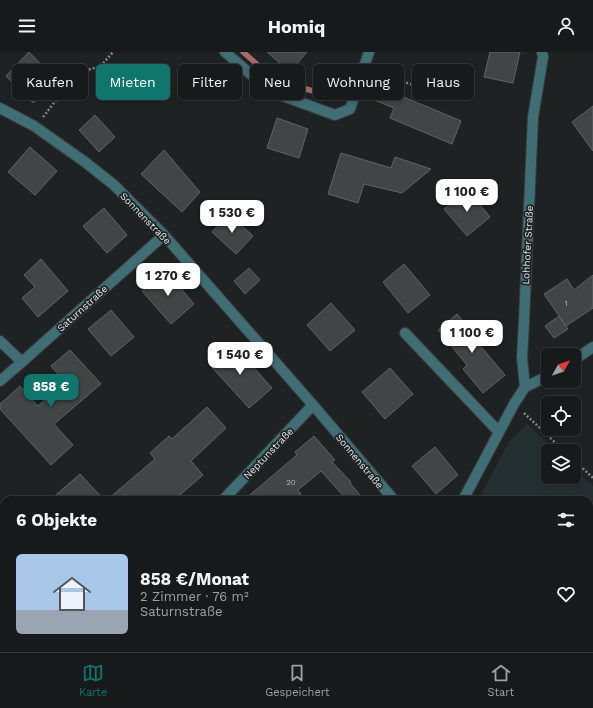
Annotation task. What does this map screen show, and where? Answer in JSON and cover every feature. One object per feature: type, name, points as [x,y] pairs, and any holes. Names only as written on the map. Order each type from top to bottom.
[{"type":"street","points":[[225,52],[275,93],[335,115],[350,109],[353,100]]},
{"type":"street","points":[[365,64],[369,52]]},
{"type":"street","name":"Lohhofer Straße","points":[[525,387],[522,358],[533,117],[543,57],[542,52]]},
{"type":"street","name":"Sonnenstraße","points":[[0,108],[34,126],[85,162],[114,185],[164,235],[391,496]]},
{"type":"street","name":"Saturnstraße","points":[[0,381],[164,235]]},
{"type":"street","points":[[405,333],[499,432]]},
{"type":"street","points":[[0,341],[22,362]]},
{"type":"street","points":[[581,355],[593,347]]},
{"type":"street","points":[[465,496],[514,404],[525,387],[541,379]]},
{"type":"street","name":"Neptunstraße","points":[[227,496],[313,406]]},
{"type":"path","points":[[34,126],[77,73],[101,66],[113,52]]},
{"type":"path","points":[[514,404],[557,444]]},
{"type":"path","points":[[581,467],[593,478]]},
{"type":"shaded area","points":[[527,424],[548,444],[541,444],[541,484],[581,484],[581,475],[593,486],[593,496],[480,496],[508,443]]},
{"type":"building","points":[[29,52],[41,64],[18,64]]},
{"type":"building","points":[[267,52],[307,52],[297,64],[281,64]]},
{"type":"building","points":[[490,52],[520,52],[513,83],[484,77]]},
{"type":"building","points":[[12,70],[12,82],[6,76]]},
{"type":"building","points":[[404,97],[461,121],[452,144],[390,118],[394,108],[374,100],[404,100]]},
{"type":"building","points":[[593,106],[593,151],[572,122]]},
{"type":"building","points":[[95,115],[115,137],[99,152],[79,130]]},
{"type":"building","points":[[277,118],[308,129],[299,158],[267,148]]},
{"type":"building","points":[[30,147],[57,171],[35,195],[8,172]]},
{"type":"building","points":[[164,150],[200,192],[182,212],[141,174]]},
{"type":"building","points":[[341,153],[391,168],[395,157],[431,169],[402,193],[364,184],[358,203],[328,194]]},
{"type":"building","points":[[468,190],[490,217],[467,236],[444,209]]},
{"type":"building","points":[[104,208],[127,235],[107,253],[83,226]]},
{"type":"building","points":[[229,214],[253,236],[236,254],[212,232]]},
{"type":"building","points":[[41,259],[68,291],[38,317],[22,298],[35,287],[24,275]]},
{"type":"building","points":[[404,264],[430,295],[408,313],[383,282]]},
{"type":"building","points":[[249,268],[260,280],[245,294],[234,281]]},
{"type":"building","points":[[166,271],[194,304],[171,324],[142,291]]},
{"type":"building","points":[[593,275],[593,308],[566,326],[544,294],[567,279],[574,290]]},
{"type":"building","points":[[331,303],[355,330],[330,351],[307,325]]},
{"type":"building","points":[[111,310],[134,337],[111,356],[88,329]]},
{"type":"building","points":[[457,314],[479,340],[477,342],[505,375],[483,393],[463,369],[467,365],[438,330]]},
{"type":"building","points":[[559,316],[568,329],[554,338],[545,326]]},
{"type":"building","points":[[232,343],[272,388],[249,408],[209,364]]},
{"type":"building","points":[[70,350],[101,384],[54,424],[73,445],[51,465],[0,409],[0,404],[20,386],[38,406],[65,382],[51,366]]},
{"type":"building","points":[[390,368],[413,394],[385,419],[362,392]]},
{"type":"building","points":[[207,407],[226,428],[191,461],[203,475],[179,496],[112,496],[155,459],[150,453],[169,436],[172,439]]},
{"type":"building","points":[[314,436],[335,460],[332,462],[351,482],[350,483],[361,496],[343,496],[321,471],[298,490],[301,494],[299,496],[249,496],[297,455],[295,452]]},
{"type":"building","points":[[435,447],[458,475],[436,494],[412,466]]},
{"type":"building","points":[[80,474],[100,496],[55,496]]},
{"type":"waterway","points":[[243,52],[276,81],[313,91]]}]
